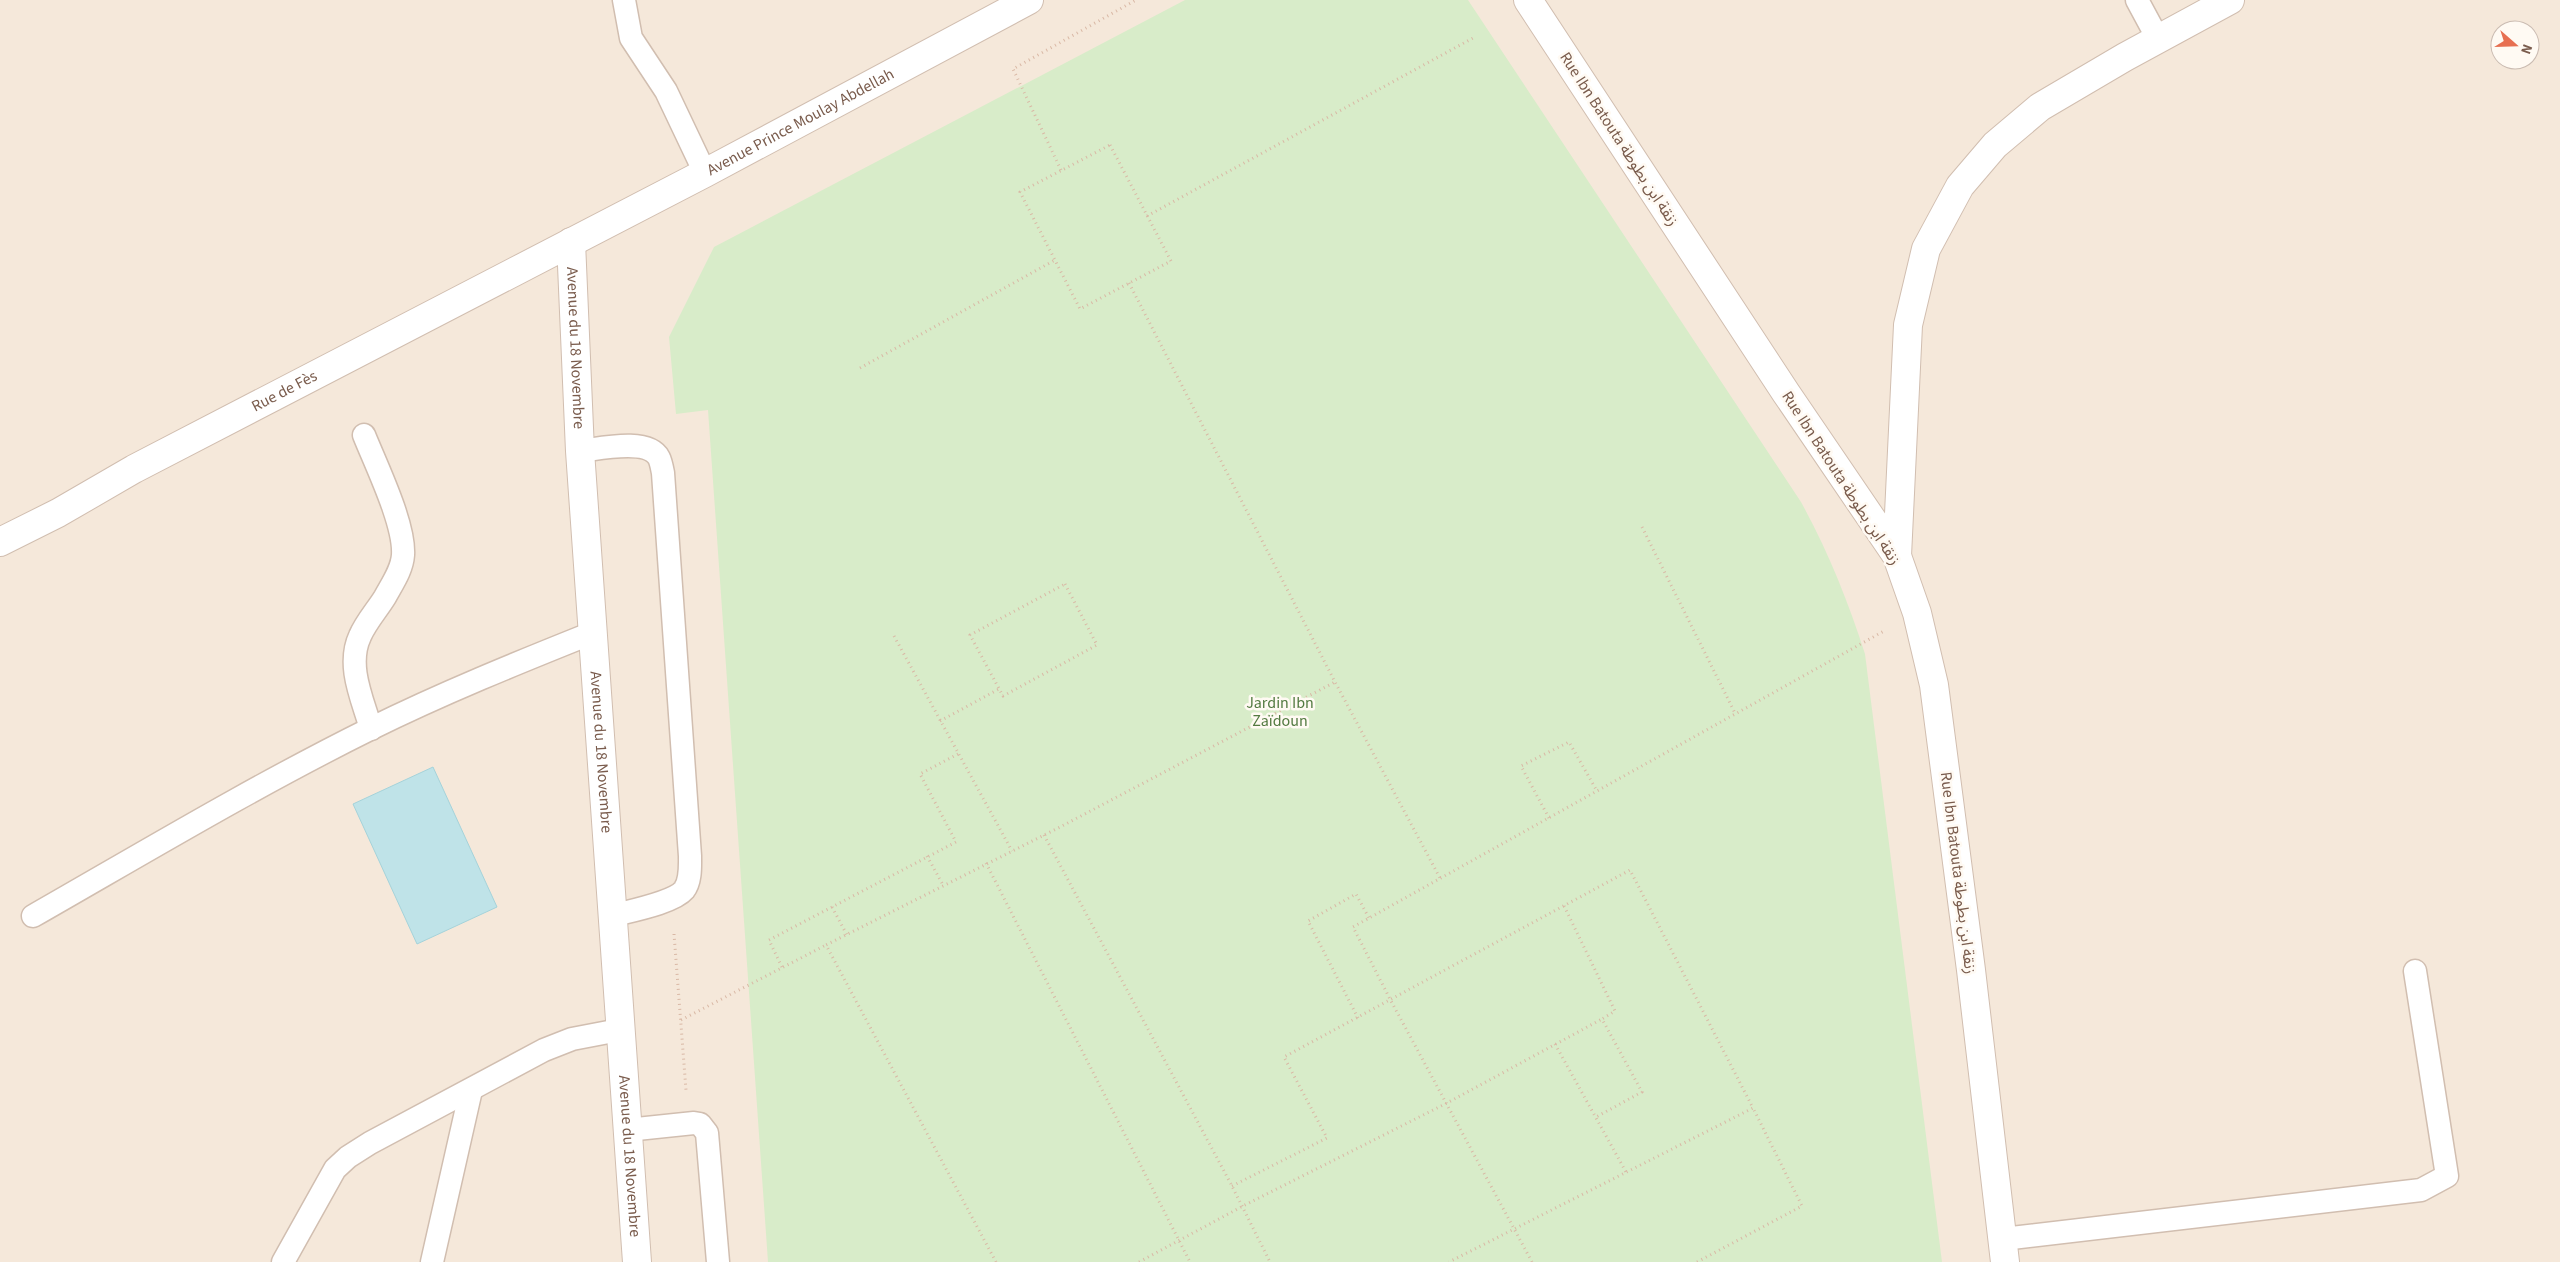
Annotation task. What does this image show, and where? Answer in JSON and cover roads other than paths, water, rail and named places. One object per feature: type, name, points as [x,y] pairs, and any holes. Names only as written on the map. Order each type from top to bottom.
[{"type":"street","name":"Avenue Prince Moulay Abdellah","points":[[571,242],[1029,0]]},
{"type":"street","name":"Rue Ibn Batouta زنقة ابن بطوطة","points":[[1528,0],[1786,393],[1897,556],[1917,613],[1935,695],[2004,1250]]},
{"type":"street","points":[[1897,556],[1908,325],[1926,249],[1960,186],[1995,145],[2040,107],[2230,0]]},
{"type":"street","name":"Avenue du 18 Novembre","points":[[571,242],[580,451],[619,1030],[637,1262]]},
{"type":"street","name":"Rue de Fès","points":[[0,542],[58,513],[134,469],[571,242]]},
{"type":"lane","points":[[624,0],[631,38],[666,91],[704,173]]},
{"type":"lane","points":[[2137,0],[2158,39]]},
{"type":"lane","points":[[364,435],[392,506],[403,554],[396,576],[360,637],[356,654],[355,674],[371,729]]},
{"type":"lane","points":[[580,451],[640,445],[653,450],[660,458],[663,473],[690,856],[684,890],[672,898],[611,916]]},
{"type":"lane","points":[[33,916],[276,778],[371,729],[499,669],[592,633]]},
{"type":"lane","points":[[2004,1250],[2421,1190],[2447,1176],[2415,971]]},
{"type":"lane","points":[[284,1262],[335,1169],[348,1157],[370,1143],[544,1050],[572,1039],[619,1030]]},
{"type":"lane","points":[[432,1262],[471,1090]]},
{"type":"lane","points":[[627,1130],[700,1124],[707,1133],[718,1262]]},
{"type":"water","points":[[433,767],[497,907],[417,944],[353,804]]},
{"type":"park label","name":"Jardin Ibn Zaïdoun","points":[[1280,712]]}]
